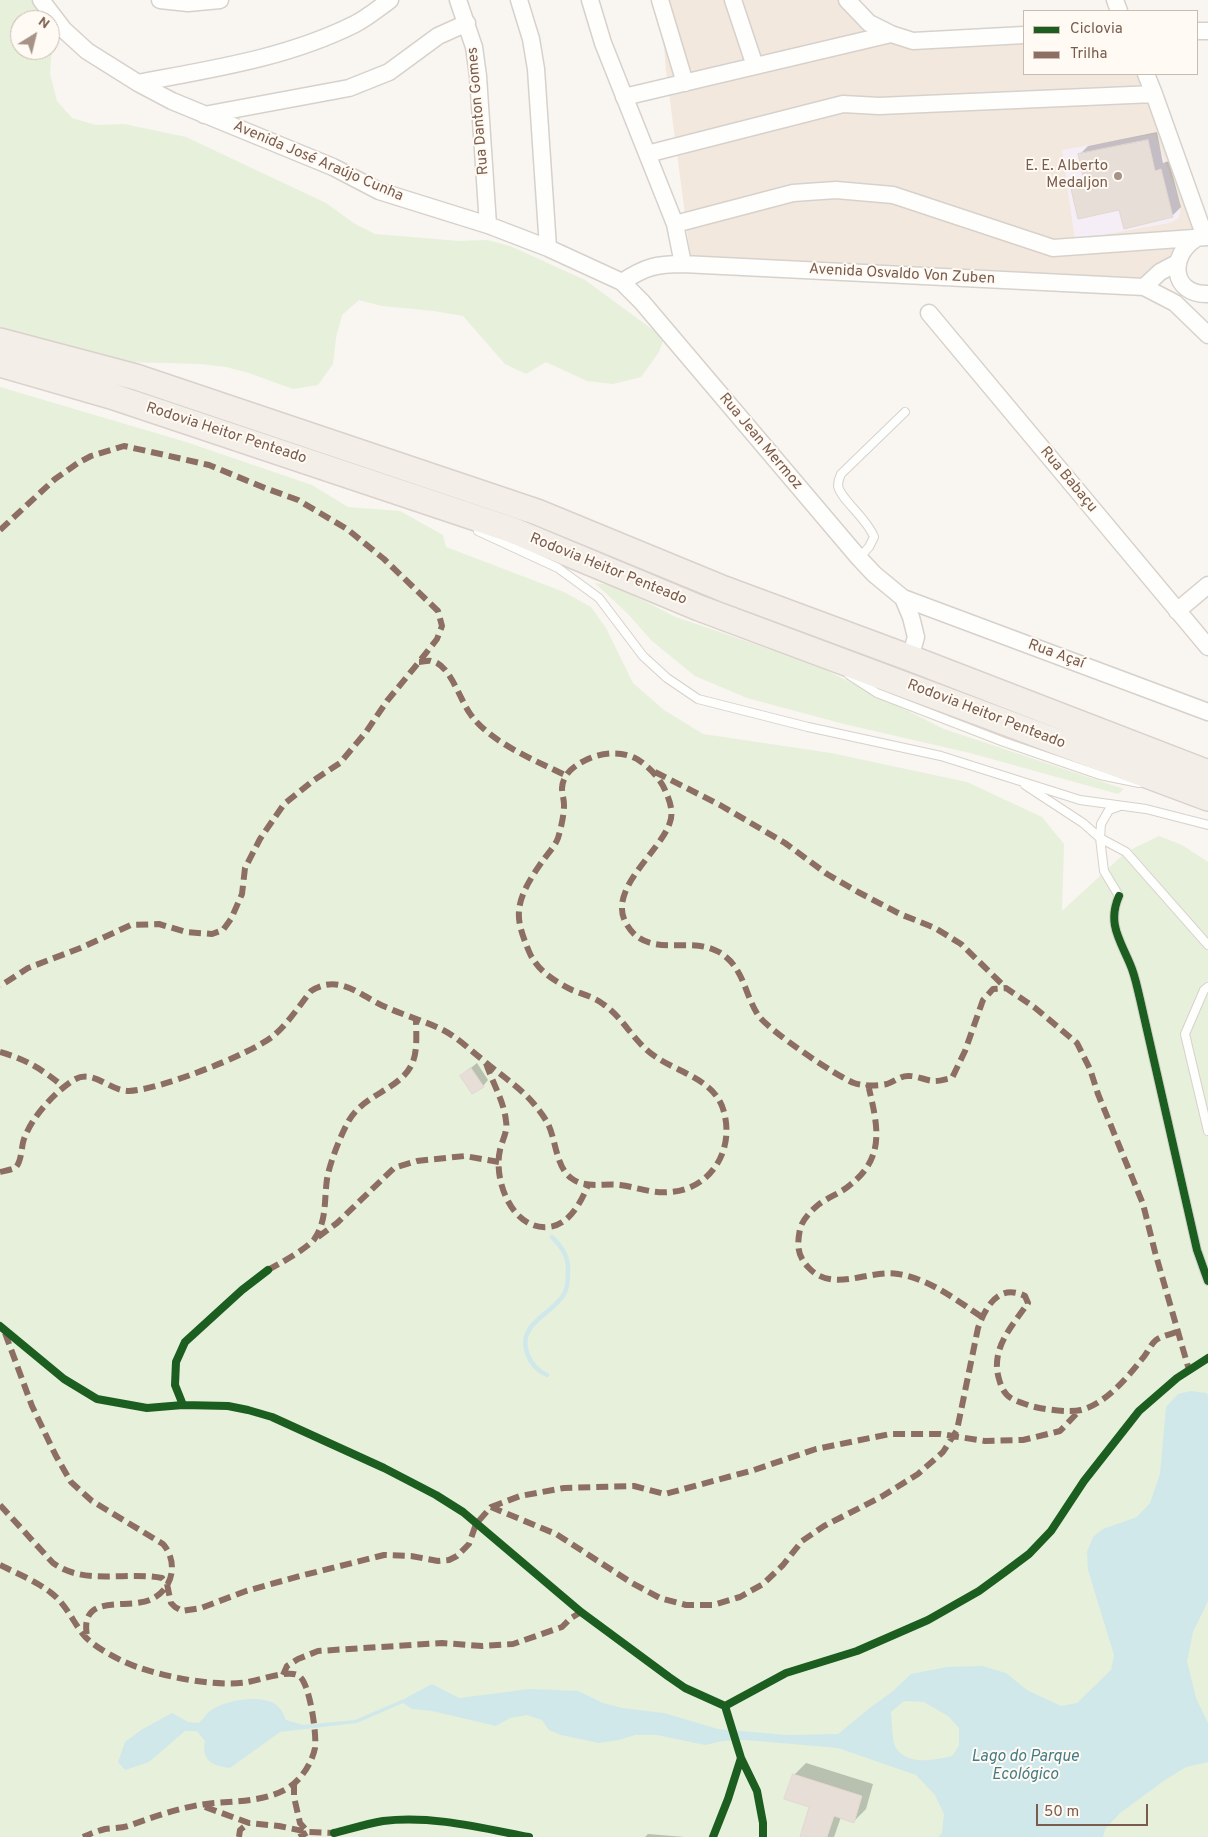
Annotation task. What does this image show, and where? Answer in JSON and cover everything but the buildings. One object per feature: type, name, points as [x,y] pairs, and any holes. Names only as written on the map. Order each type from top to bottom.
[{"type":"main road","name":"Rodovia Heitor Penteado","points":[[0,341],[136,378],[537,512],[724,589],[910,658],[1208,773]]},
{"type":"main road","name":"Rodovia Heitor Penteado","points":[[0,364],[111,396],[512,530],[699,608],[821,655],[1208,798]]},
{"type":"street","name":"Avenida José Araújo Cunha","points":[[41,0],[64,30],[87,51],[138,83],[172,101],[333,167],[379,191],[488,225],[548,248],[622,282]]},
{"type":"street","points":[[160,0],[188,3],[220,0]]},
{"type":"street","points":[[138,83],[241,64],[302,46],[356,23],[390,0]]},
{"type":"street","name":"Rua Danton Gomes","points":[[458,0],[474,47],[478,76],[488,225]]},
{"type":"street","points":[[520,0],[531,40],[536,70],[548,248]]},
{"type":"street","points":[[590,0],[603,43],[675,224],[684,264]]},
{"type":"street","points":[[660,0],[685,83]]},
{"type":"street","points":[[733,0],[755,66]]},
{"type":"street","points":[[847,0],[869,23],[891,34],[914,41],[1023,35]]},
{"type":"street","points":[[204,115],[349,88],[389,72],[438,36],[467,23]]},
{"type":"street","points":[[624,97],[891,34]]},
{"type":"street","points":[[1146,75],[1204,238]]},
{"type":"street","points":[[647,154],[843,104],[879,106],[1154,94]]},
{"type":"street","points":[[675,224],[793,193],[836,190],[893,195],[1053,248],[1204,238]]},
{"type":"street","points":[[1204,238],[1189,243],[1179,255],[1177,263],[1179,278],[1189,290],[1195,293],[1208,294]]},
{"type":"street","points":[[1177,263],[1160,272],[1144,287],[1175,303],[1208,335]]},
{"type":"street","name":"Avenida Osvaldo Von Zuben","points":[[622,282],[640,270],[666,264],[684,264],[1144,287]]},
{"type":"street","name":"Rua Jean Mermoz","points":[[622,282],[642,302],[859,558],[874,574],[903,598]]},
{"type":"street","points":[[1189,290],[1185,299],[1189,316]]},
{"type":"street","name":"Rua Babaçu","points":[[929,313],[1208,647]]},
{"type":"street","points":[[1177,611],[1208,585]]},
{"type":"street","points":[[903,598],[911,617],[916,637],[910,658]]},
{"type":"street","name":"Rua Açaí","points":[[903,598],[1208,712]]},
{"type":"lane","points":[[859,558],[869,547],[874,537],[870,527],[840,492],[838,483],[841,474],[905,412]]},
{"type":"lane","points":[[385,487],[454,520]]},
{"type":"lane","points":[[472,528],[558,568],[599,598],[643,656],[667,678],[698,699],[808,727],[941,756],[1080,800],[1146,809],[1208,825]]},
{"type":"lane","points":[[1018,781],[1083,823],[1100,838],[1126,852],[1208,945]]},
{"type":"lane","points":[[1120,806],[1109,810],[1101,824],[1100,838],[1104,871],[1118,896],[1114,906],[1113,921],[1131,966],[1140,999],[1197,1250],[1208,1281]]},
{"type":"lane","points":[[1208,987],[1201,997],[1185,1034],[1208,1131]]},
{"type":"shaded area","points":[[660,0],[850,0],[901,45],[1023,37],[1023,75],[1139,75],[1197,234],[1143,283],[691,260],[666,70]]},
{"type":"shaded area","name":"E. E. Alberto Medaljon","points":[[1155,134],[1180,202],[1178,219],[1169,223],[1075,240],[1062,150]]},
{"type":"green space","points":[[0,0],[40,0],[49,10],[10,10],[10,60],[51,60],[50,74],[57,101],[72,118],[96,125],[124,124],[186,137],[326,203],[355,224],[375,234],[459,241],[487,240],[510,246],[585,280],[664,338],[659,352],[641,377],[613,384],[587,381],[546,362],[526,374],[505,364],[463,316],[382,306],[359,300],[342,315],[336,338],[333,364],[318,385],[293,389],[226,367],[200,364],[53,360],[24,338],[0,327]]},
{"type":"green space","points":[[0,387],[186,442],[312,485],[348,507],[400,511],[443,535],[446,547],[564,592],[591,607],[606,628],[633,683],[664,710],[703,734],[831,753],[967,782],[1042,817],[1064,844],[1062,911],[1126,852],[1159,836],[1182,845],[1208,862],[1208,1837],[0,1837]]},
{"type":"green space","points":[[595,583],[612,585],[676,617],[816,665],[944,729],[1124,789],[1118,794],[970,753],[844,724],[747,698],[695,676],[652,641],[628,614]]},
{"type":"water","name":"Lago do Parque Ecológico","points":[[1191,1391],[1208,1395],[1208,1601],[1193,1632],[1187,1661],[1196,1698],[1208,1723],[1208,1762],[1186,1767],[1165,1780],[1120,1813],[1105,1829],[1103,1837],[938,1837],[942,1833],[944,1814],[935,1795],[916,1775],[838,1748],[745,1740],[723,1741],[705,1745],[657,1735],[635,1735],[599,1743],[561,1735],[549,1730],[542,1720],[527,1715],[510,1718],[496,1726],[432,1711],[412,1709],[403,1703],[357,1723],[280,1732],[230,1768],[218,1766],[207,1758],[204,1748],[205,1741],[197,1731],[185,1731],[149,1762],[125,1770],[118,1762],[125,1742],[141,1730],[172,1713],[188,1722],[199,1723],[216,1707],[232,1701],[260,1699],[275,1704],[286,1720],[303,1725],[355,1720],[404,1699],[432,1684],[459,1698],[530,1689],[578,1691],[603,1703],[622,1708],[664,1713],[718,1729],[787,1735],[838,1734],[892,1692],[911,1674],[947,1667],[982,1666],[1006,1673],[1027,1690],[1061,1706],[1077,1703],[1111,1670],[1114,1655],[1088,1570],[1087,1552],[1093,1537],[1103,1529],[1137,1517],[1150,1503],[1160,1474],[1166,1407],[1178,1394]],"holes":[[[904,1701],[924,1702],[948,1716],[959,1728],[959,1746],[952,1756],[922,1760],[907,1757],[896,1748],[891,1712]]]},
{"type":"waterway","points":[[547,1375],[532,1364],[525,1343],[531,1327],[559,1301],[567,1286],[568,1267],[566,1257],[552,1237]]},
{"type":"marked path","points":[[0,530],[55,479],[78,463],[91,456],[124,446],[209,465],[298,500],[347,529],[384,559],[438,611],[442,626],[437,639],[340,763],[314,780],[284,804],[260,839],[245,868],[242,894],[231,919],[223,930],[212,934],[186,932],[159,924],[131,925],[83,947],[28,968],[0,986]]},
{"type":"marked path","points":[[419,662],[431,661],[438,663],[444,668],[471,715],[490,734],[514,750],[565,775]]},
{"type":"marked path","points":[[0,1172],[15,1168],[20,1158],[24,1139],[32,1122],[51,1099],[72,1081],[80,1077],[94,1078],[121,1090],[129,1091],[161,1085],[203,1070],[244,1053],[272,1037],[288,1021],[311,991],[332,984],[342,985],[378,1004],[443,1030],[509,1081],[536,1106],[544,1117],[551,1130],[562,1167],[576,1181],[588,1185],[620,1185],[664,1192],[685,1189],[698,1183],[718,1163],[723,1150],[726,1136],[726,1121],[722,1106],[717,1097],[702,1083],[648,1051],[617,1016],[603,1004],[572,990],[545,973],[531,956],[520,924],[520,904],[525,890],[558,838],[564,809],[562,788],[567,774],[579,764],[594,757],[613,753],[626,755],[637,759],[657,777],[671,805],[670,822],[665,834],[637,872],[623,898],[622,912],[627,925],[636,936],[646,942],[708,947],[719,952],[734,965],[743,981],[753,1007],[764,1022],[818,1062],[845,1079],[861,1085],[887,1084],[907,1076],[935,1081],[952,1078],[965,1051],[983,1000],[993,989],[1006,988],[1034,1007],[1077,1043],[1090,1069],[1098,1094],[1143,1204],[1189,1370]]},
{"type":"marked path","points":[[655,772],[720,805],[785,843],[827,874],[858,892],[900,914],[935,928],[961,944],[1006,988]]},
{"type":"marked path","points":[[268,1270],[301,1250],[315,1238],[322,1224],[328,1172],[342,1135],[355,1113],[372,1098],[399,1080],[412,1064],[415,1053],[416,1018]]},
{"type":"marked path","points":[[0,1052],[35,1066],[65,1088]]},
{"type":"marked path","points":[[486,1063],[505,1114],[506,1129],[500,1150],[499,1175],[508,1201],[515,1212],[535,1226],[555,1226],[568,1218],[578,1206],[588,1185]]},
{"type":"marked path","points":[[868,1084],[876,1126],[876,1139],[870,1163],[862,1174],[846,1188],[818,1205],[805,1219],[801,1226],[798,1240],[802,1258],[808,1267],[818,1275],[828,1279],[851,1279],[887,1273],[921,1280],[982,1317]]},
{"type":"marked path","points":[[318,1237],[337,1223],[394,1168],[417,1161],[465,1156],[499,1162]]},
{"type":"marked path","points":[[0,1505],[53,1563],[65,1570],[92,1576],[148,1576],[162,1578],[167,1584],[171,1603],[182,1611],[201,1608],[246,1591],[300,1576],[384,1555],[411,1556],[438,1561],[449,1560],[457,1556],[469,1544],[476,1524],[491,1507],[556,1534],[632,1583],[660,1598],[686,1605],[713,1605],[740,1597],[763,1584],[783,1565],[802,1541],[824,1526],[881,1497],[918,1474],[943,1452],[957,1430],[978,1328],[985,1312],[995,1299],[1001,1295],[1008,1292],[1016,1293],[1025,1296],[1028,1303],[1009,1329],[1000,1348],[997,1368],[1001,1385],[1006,1394],[1012,1399],[1039,1408],[1076,1411],[1090,1407],[1107,1396],[1122,1382],[1156,1340],[1177,1332]]},
{"type":"marked path","points":[[5,1333],[32,1406],[71,1482],[92,1501],[163,1544],[171,1558],[172,1566],[169,1581],[159,1594],[152,1599],[142,1602],[108,1605],[98,1608],[91,1613],[87,1622],[87,1636]]},
{"type":"marked path","points":[[491,1507],[520,1496],[564,1488],[634,1486],[665,1494],[754,1470],[816,1449],[890,1434],[940,1434],[985,1441],[1023,1440],[1060,1431],[1080,1410]]},
{"type":"marked path","points":[[0,1565],[50,1592],[64,1606],[82,1633],[93,1644],[133,1666],[179,1678],[222,1683],[248,1682],[282,1674],[295,1674],[303,1681],[306,1689],[314,1722],[315,1748],[305,1771],[288,1788],[267,1797],[245,1801],[210,1803],[182,1809],[128,1826],[105,1829],[83,1837]]},
{"type":"marked path","points":[[283,1675],[287,1666],[298,1659],[318,1651],[442,1643],[482,1646],[513,1644],[562,1627],[581,1612]]},
{"type":"marked path","points":[[294,1783],[294,1797],[300,1823],[308,1832],[299,1837]]},
{"type":"marked path","points":[[205,1807],[249,1823],[279,1826],[308,1832],[334,1833]]},
{"type":"marked path","points":[[239,1837],[240,1830],[249,1823]]},
{"type":"cycle path","points":[[1119,896],[1114,915],[1116,931],[1136,981],[1197,1250],[1208,1281]]},
{"type":"cycle path","points":[[183,1405],[175,1385],[176,1362],[185,1342],[242,1290],[268,1270]]},
{"type":"cycle path","points":[[0,1326],[64,1379],[97,1399],[147,1408],[183,1405],[228,1406],[248,1410],[272,1417],[384,1468],[436,1495],[463,1512],[581,1612],[669,1677],[685,1688],[725,1706]]},
{"type":"cycle path","points":[[763,1837],[763,1823],[757,1791],[741,1758],[725,1706],[786,1673],[857,1651],[928,1620],[979,1591],[1029,1554],[1051,1531],[1084,1481],[1139,1411],[1177,1378],[1208,1358]]},
{"type":"cycle path","points":[[713,1837],[741,1758]]},
{"type":"cycle path","points":[[334,1833],[383,1821],[419,1820],[456,1823],[529,1837]]},
{"type":"place","name":"E. E. Alberto Medaljon","points":[[1118,176]]}]
